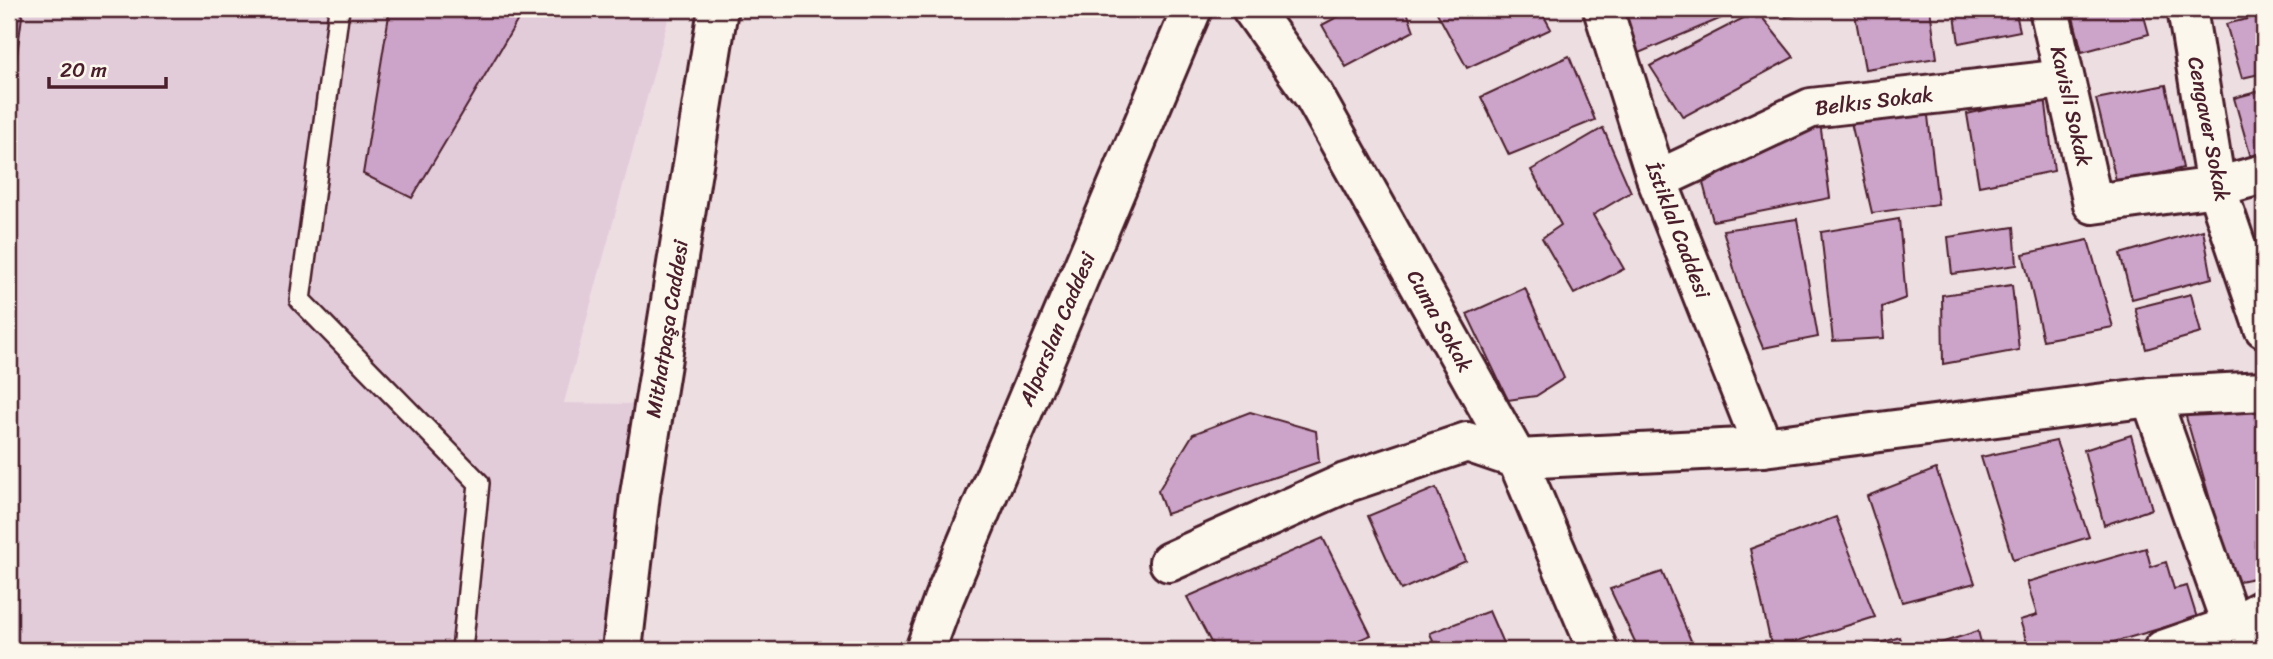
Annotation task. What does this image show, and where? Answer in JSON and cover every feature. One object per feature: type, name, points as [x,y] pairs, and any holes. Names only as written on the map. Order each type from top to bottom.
[{"type":"street","name":"Mithatpaşa Caddesi","points":[[622,650],[640,494],[718,9]]},
{"type":"street","name":"Alparslan Caddesi","points":[[925,650],[944,597],[1192,9]]},
{"type":"street","name":"Cuma Sokak","points":[[1252,9],[1314,96],[1517,459],[1598,650]]},
{"type":"street","name":"İstiklal Caddesi","points":[[1603,9],[1657,180],[1763,447]]},
{"type":"street","name":"Kavisli Sokak","points":[[2049,9],[2093,204],[2216,187]]},
{"type":"street","name":"Cengaver Sokak","points":[[2187,9],[2216,187],[2264,328]]},
{"type":"street","name":"Belkıs Sokak","points":[[1657,180],[1811,108],[2064,79]]},
{"type":"street","points":[[2216,187],[2264,174]]},
{"type":"street","points":[[1169,562],[1345,483],[1466,442],[1517,459],[1763,447],[2151,397],[2264,391]]},
{"type":"street","points":[[2151,397],[2247,628],[2163,650]]},
{"type":"lane","points":[[339,9],[300,300],[479,483],[462,650]]},
{"type":"shaded area","points":[[9,9],[671,9],[564,403],[635,404],[605,650],[9,650]]},
{"type":"building","points":[[9,9],[23,9],[9,115]]},
{"type":"building","points":[[390,9],[476,9],[519,18],[412,198],[363,174]]},
{"type":"building","points":[[1352,9],[1406,9],[1414,31],[1346,67],[1322,25]]},
{"type":"building","points":[[1435,9],[1540,9],[1551,29],[1467,68]]},
{"type":"building","points":[[1614,9],[1743,9],[1634,55]]},
{"type":"building","points":[[1784,9],[1826,9],[1786,17]]},
{"type":"building","points":[[1854,9],[1930,9],[1937,58],[1865,69]]},
{"type":"building","points":[[1954,9],[2015,9],[2020,31],[1959,43]]},
{"type":"building","points":[[2071,9],[2142,9],[2149,34],[2082,52]]},
{"type":"building","points":[[1757,11],[1794,57],[1683,117],[1650,66]]},
{"type":"building","points":[[2264,15],[2264,73],[2242,78],[2226,24]]},
{"type":"building","points":[[1569,56],[1595,120],[1509,155],[1481,97]]},
{"type":"building","points":[[2166,85],[2183,168],[2117,184],[2096,99]]},
{"type":"building","points":[[2264,90],[2264,159],[2252,161],[2234,98]]},
{"type":"building","points":[[2045,96],[2054,171],[1979,186],[1967,114]]},
{"type":"building","points":[[1927,107],[1938,204],[1872,213],[1850,118]]},
{"type":"building","points":[[1820,122],[1830,198],[1713,221],[1703,183]]},
{"type":"building","points":[[1603,128],[1631,192],[1593,215],[1624,269],[1574,294],[1542,238],[1561,225],[1531,170]]},
{"type":"building","points":[[1797,219],[1818,337],[1763,348],[1743,300],[1723,230]]},
{"type":"building","points":[[1899,219],[1906,298],[1882,307],[1884,338],[1833,341],[1821,232]]},
{"type":"building","points":[[2014,227],[2017,265],[1952,274],[1948,237]]},
{"type":"building","points":[[2203,230],[2212,278],[2132,299],[2120,254]]},
{"type":"building","points":[[2088,240],[2113,327],[2043,340],[2023,254]]},
{"type":"building","points":[[2012,285],[2019,350],[1943,364],[1942,295]]},
{"type":"building","points":[[1525,288],[1564,378],[1536,396],[1508,400],[1467,314]]},
{"type":"building","points":[[2191,294],[2201,333],[2146,349],[2135,308]]},
{"type":"building","points":[[2182,403],[2264,404],[2264,576],[2234,582]]},
{"type":"building","points":[[1250,412],[1316,431],[1319,462],[1166,514],[1158,491],[1193,434]]},
{"type":"building","points":[[2131,435],[2152,509],[2104,525],[2084,450]]},
{"type":"building","points":[[2056,441],[2089,537],[2013,560],[1981,457]]},
{"type":"building","points":[[1936,469],[1975,583],[1902,602],[1867,496]]},
{"type":"building","points":[[1436,488],[1466,561],[1401,590],[1368,516]]},
{"type":"building","points":[[1836,517],[1875,617],[1772,649],[1750,549]]},
{"type":"building","points":[[1323,538],[1371,635],[1335,650],[1215,650],[1187,597]]},
{"type":"building","points":[[2146,548],[2151,567],[2166,562],[2174,589],[2187,586],[2197,618],[2086,650],[2029,650],[2020,620],[2037,615],[2027,582]]},
{"type":"building","points":[[1662,572],[1692,643],[1671,650],[1639,650],[1610,589]]},
{"type":"building","points":[[1489,611],[1506,650],[1436,650],[1430,633]]},
{"type":"building","points":[[1978,631],[1983,650],[1919,650]]},
{"type":"building","points":[[1900,637],[1905,650],[1857,650]]}]
